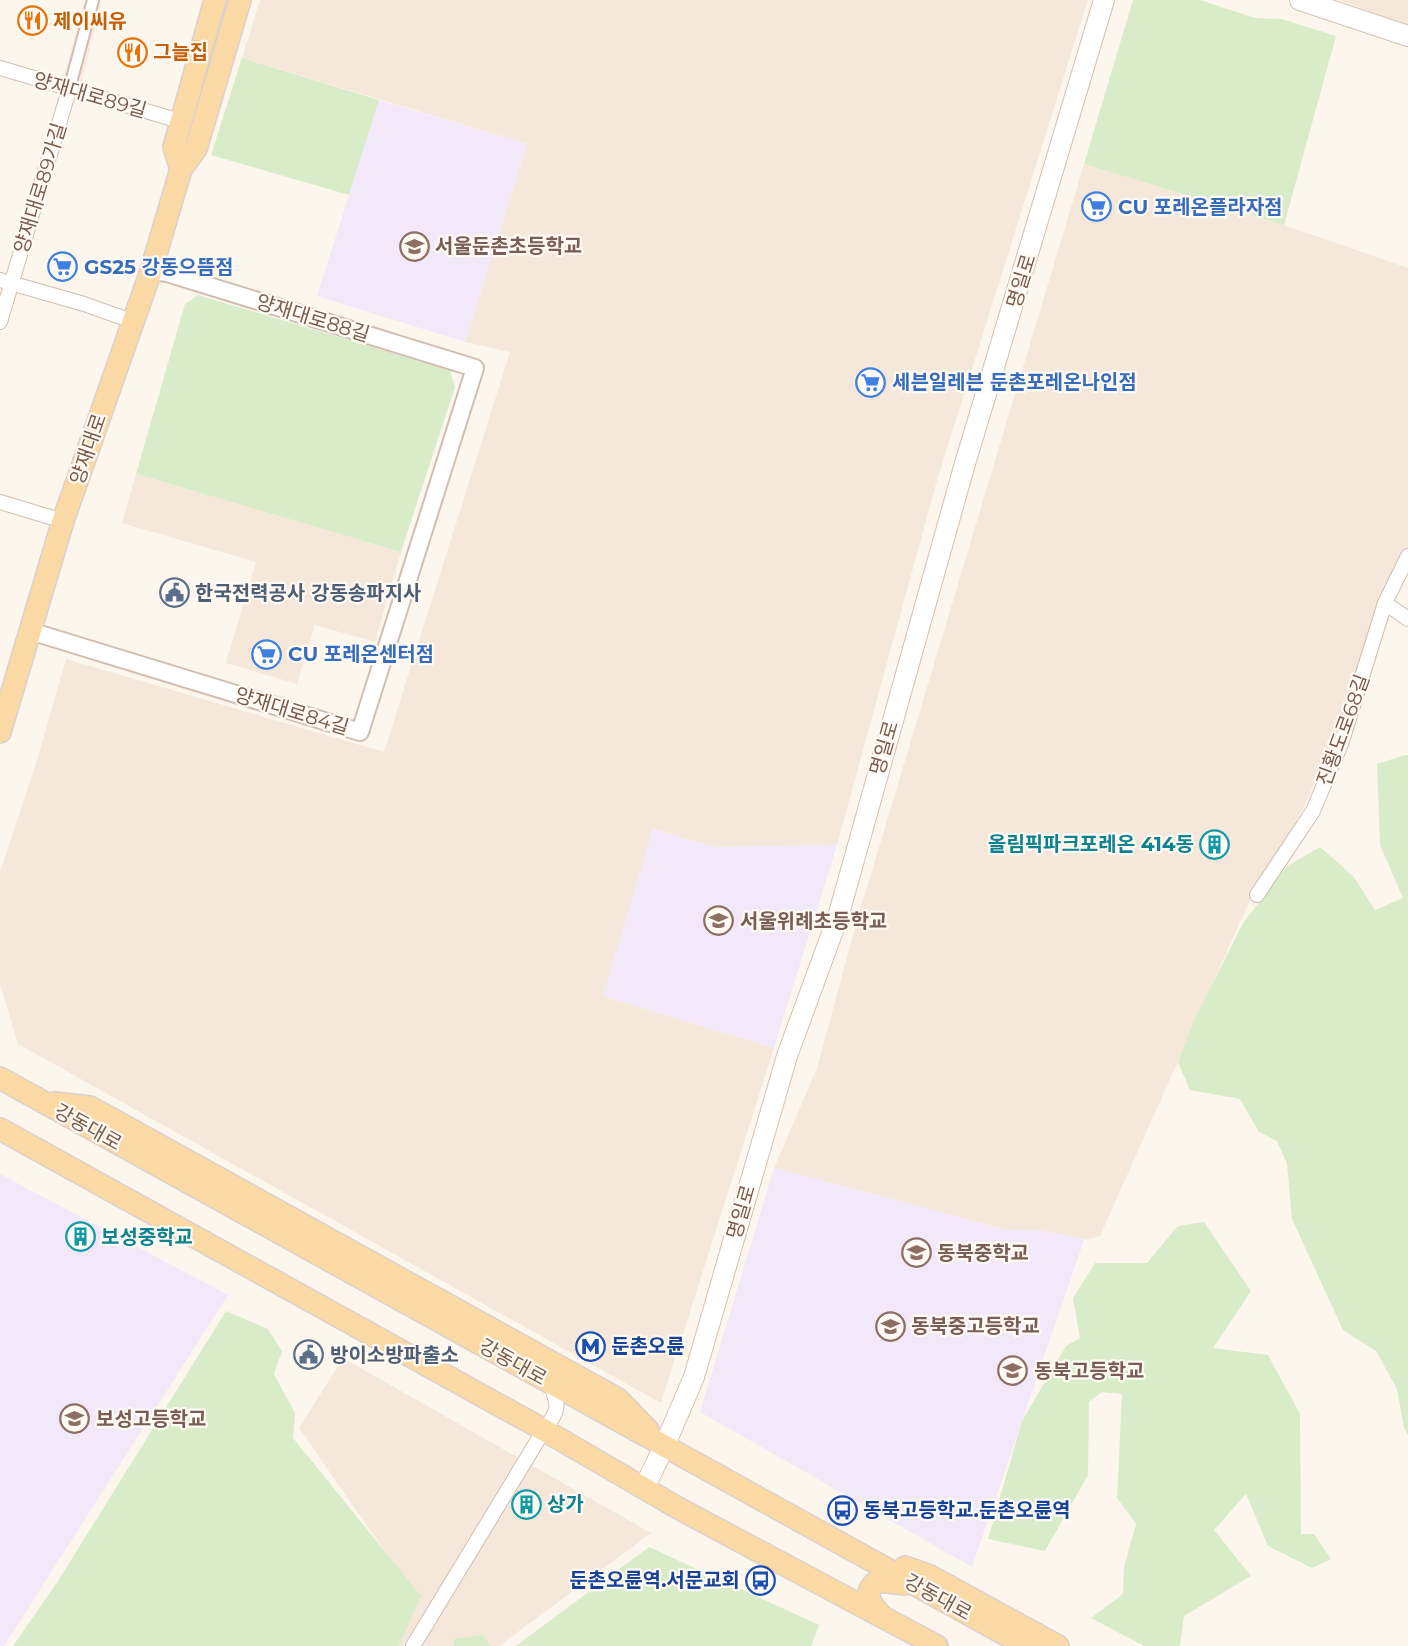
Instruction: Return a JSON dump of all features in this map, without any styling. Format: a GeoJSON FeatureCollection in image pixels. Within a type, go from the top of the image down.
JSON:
{"type":"FeatureCollection","features":[{"type":"Feature","properties":{"kind":"main road","name":"양재대로"},"geometry":{"type":"LineString","coordinates":[[181,169],[174,147],[215,0]]}},
{"type":"Feature","properties":{"kind":"main road","name":"양재대로"},"geometry":{"type":"LineString","coordinates":[[1,722],[63,521],[151,271],[181,169],[196,149],[240,0]]}},
{"type":"Feature","properties":{"kind":"main road","name":"명일로"},"geometry":{"type":"LineString","coordinates":[[644,1488],[694,1377],[787,1056],[838,916],[964,467],[1104,0]]}},
{"type":"Feature","properties":{"kind":"main road"},"geometry":{"type":"LineString","coordinates":[[1300,0],[1408,36]]}},
{"type":"Feature","properties":{"kind":"main road"},"geometry":{"type":"LineString","coordinates":[[0,1062],[40,1101],[90,1107],[618,1399],[664,1447]]}},
{"type":"Feature","properties":{"kind":"main road","name":"강동대로"},"geometry":{"type":"LineString","coordinates":[[0,1078],[1026,1646]]}},
{"type":"Feature","properties":{"kind":"main road"},"geometry":{"type":"LineString","coordinates":[[0,1129],[544,1430],[644,1488],[937,1646]]}},
{"type":"Feature","properties":{"kind":"main road"},"geometry":{"type":"LineString","coordinates":[[0,1144],[37,1149]]}},
{"type":"Feature","properties":{"kind":"main road"},"geometry":{"type":"LineString","coordinates":[[852,1549],[930,1576],[1058,1646]]}},
{"type":"Feature","properties":{"kind":"main road"},"geometry":{"type":"LineString","coordinates":[[882,1617],[870,1603],[868,1595],[870,1587],[877,1581],[919,1586]]}},
{"type":"Feature","properties":{"kind":"street"},"geometry":{"type":"LineString","coordinates":[[69,90],[93,0]]}},
{"type":"Feature","properties":{"kind":"street","name":"양재대로89길"},"geometry":{"type":"LineString","coordinates":[[0,68],[180,121]]}},
{"type":"Feature","properties":{"kind":"street","name":"양재대로89가길"},"geometry":{"type":"LineString","coordinates":[[0,322],[6,282],[69,90]]}},
{"type":"Feature","properties":{"kind":"street","name":"양재대로88길"},"geometry":{"type":"LineString","coordinates":[[151,271],[167,273],[475,368]]}},
{"type":"Feature","properties":{"kind":"street"},"geometry":{"type":"LineString","coordinates":[[6,282],[84,304],[132,321]]}},
{"type":"Feature","properties":{"kind":"street","name":"양재대로84길"},"geometry":{"type":"LineString","coordinates":[[30,632],[360,732],[475,368]]}},
{"type":"Feature","properties":{"kind":"street"},"geometry":{"type":"LineString","coordinates":[[0,502],[63,521]]}},
{"type":"Feature","properties":{"kind":"street","name":"진황도로68길"},"geometry":{"type":"LineString","coordinates":[[1257,895],[1313,811],[1341,744],[1385,603],[1408,556]]}},
{"type":"Feature","properties":{"kind":"street"},"geometry":{"type":"LineString","coordinates":[[1385,603],[1408,620]]}},
{"type":"Feature","properties":{"kind":"street"},"geometry":{"type":"LineString","coordinates":[[413,1646],[544,1430],[557,1414],[558,1403],[550,1382]]}},
{"type":"Feature","properties":{"kind":"shaded area"},"geometry":{"type":"Polygon","coordinates":[[[85,0],[102,0],[79,92],[61,87],[85,0]]]}},
{"type":"Feature","properties":{"kind":"shaded area"},"geometry":{"type":"Polygon","coordinates":[[[260,0],[1088,0],[938,477],[837,845],[713,847],[654,829],[603,996],[774,1048],[661,1403],[18,1044],[0,984],[0,872],[37,760],[66,659],[384,752],[510,352],[465,342],[527,144],[242,58],[260,0]]]}},
{"type":"Feature","properties":{"kind":"shaded area"},"geometry":{"type":"Polygon","coordinates":[[[1340,0],[1408,0],[1408,26],[1340,0]]]}},
{"type":"Feature","properties":{"kind":"shaded area","name":"서울둔촌초등학교"},"geometry":{"type":"Polygon","coordinates":[[[379,100],[527,144],[465,342],[317,296],[379,100]]]}},
{"type":"Feature","properties":{"kind":"shaded area"},"geometry":{"type":"Polygon","coordinates":[[[1084,164],[1284,225],[1408,268],[1408,549],[1382,604],[1331,744],[1304,807],[1250,900],[1100,1236],[1084,1240],[1042,1231],[1007,1230],[774,1168],[817,1068],[856,924],[1084,164]]]}},
{"type":"Feature","properties":{"kind":"shaded area"},"geometry":{"type":"Polygon","coordinates":[[[136,474],[401,552],[375,642],[315,625],[297,684],[226,663],[256,562],[122,523],[136,474]]]}},
{"type":"Feature","properties":{"kind":"shaded area","name":"서울위례초등학교"},"geometry":{"type":"Polygon","coordinates":[[[653,829],[713,847],[837,845],[774,1048],[603,996],[653,829]]]}},
{"type":"Feature","properties":{"kind":"shaded area","name":"동북중고등학교"},"geometry":{"type":"Polygon","coordinates":[[[774,1168],[1007,1230],[1042,1231],[1084,1240],[972,1567],[700,1412],[774,1168]]]}},
{"type":"Feature","properties":{"kind":"shaded area","name":"보성고등학교"},"geometry":{"type":"Polygon","coordinates":[[[0,1174],[228,1295],[4,1646],[0,1646],[0,1174]]]}},
{"type":"Feature","properties":{"kind":"shaded area"},"geometry":{"type":"Polygon","coordinates":[[[343,1358],[651,1533],[499,1646],[388,1646],[416,1596],[299,1428],[343,1358]]]}},
{"type":"Feature","properties":{"kind":"green space"},"geometry":{"type":"Polygon","coordinates":[[[1133,0],[1200,0],[1255,18],[1282,19],[1336,36],[1284,225],[1084,164],[1133,0]]]}},
{"type":"Feature","properties":{"kind":"green space"},"geometry":{"type":"Polygon","coordinates":[[[242,58],[379,100],[349,195],[211,155],[242,58]]]}},
{"type":"Feature","properties":{"kind":"green space"},"geometry":{"type":"Polygon","coordinates":[[[198,295],[450,370],[455,387],[401,552],[136,474],[185,304],[198,295]]]}},
{"type":"Feature","properties":{"kind":"green space"},"geometry":{"type":"Polygon","coordinates":[[[1408,755],[1408,1435],[1404,1428],[1397,1389],[1376,1351],[1343,1330],[1292,1219],[1287,1164],[1277,1141],[1259,1132],[1240,1099],[1190,1090],[1178,1062],[1195,1019],[1243,923],[1287,866],[1320,847],[1354,877],[1375,910],[1403,898],[1380,845],[1377,764],[1408,755]]]}},
{"type":"Feature","properties":{"kind":"green space"},"geometry":{"type":"Polygon","coordinates":[[[1204,1222],[1251,1291],[1213,1348],[1268,1355],[1300,1414],[1301,1534],[1314,1534],[1331,1559],[1312,1568],[1268,1546],[1246,1494],[1214,1530],[1251,1576],[1184,1616],[1180,1646],[1144,1646],[1091,1618],[1123,1594],[1124,1567],[1136,1524],[1117,1498],[1122,1394],[1102,1392],[1089,1402],[1088,1475],[1045,1551],[988,1539],[1022,1421],[1066,1346],[1080,1338],[1073,1298],[1095,1263],[1147,1263],[1178,1226],[1204,1222]]]}},
{"type":"Feature","properties":{"kind":"green space"},"geometry":{"type":"Polygon","coordinates":[[[226,1311],[268,1329],[282,1351],[274,1374],[295,1413],[293,1438],[421,1596],[399,1646],[13,1646],[58,1581],[226,1311]]]}},
{"type":"Feature","properties":{"kind":"green space"},"geometry":{"type":"Polygon","coordinates":[[[649,1547],[819,1625],[811,1646],[516,1646],[649,1547]]]}},
{"type":"Feature","properties":{"kind":"green space"},"geometry":{"type":"Polygon","coordinates":[[[482,1635],[491,1646],[454,1646],[454,1639],[482,1635]]]}},
{"type":"Feature","properties":{"kind":"place","name":"제이씨유"},"geometry":{"type":"Point","coordinates":[32,21]}},
{"type":"Feature","properties":{"kind":"place","name":"그늘집"},"geometry":{"type":"Point","coordinates":[132,52]}},
{"type":"Feature","properties":{"kind":"place","name":"CU 포레온플라자점"},"geometry":{"type":"Point","coordinates":[1097,207]}},
{"type":"Feature","properties":{"kind":"place","name":"서울둔촌초등학교"},"geometry":{"type":"Point","coordinates":[414,246]}},
{"type":"Feature","properties":{"kind":"place","name":"GS25 강동으뜸점"},"geometry":{"type":"Point","coordinates":[63,267]}},
{"type":"Feature","properties":{"kind":"place","name":"세븐일레븐 둔촌포레온나인점"},"geometry":{"type":"Point","coordinates":[871,382]}},
{"type":"Feature","properties":{"kind":"place","name":"한국전력공사 강동송파지사"},"geometry":{"type":"Point","coordinates":[174,593]}},
{"type":"Feature","properties":{"kind":"place","name":"CU 포레온센터점"},"geometry":{"type":"Point","coordinates":[267,654]}},
{"type":"Feature","properties":{"kind":"place","name":"올림픽파크포레온 414동"},"geometry":{"type":"Point","coordinates":[1215,844]}},
{"type":"Feature","properties":{"kind":"place","name":"서울위례초등학교"},"geometry":{"type":"Point","coordinates":[719,921]}},
{"type":"Feature","properties":{"kind":"place","name":"보성중학교"},"geometry":{"type":"Point","coordinates":[80,1237]}},
{"type":"Feature","properties":{"kind":"place","name":"동북중학교"},"geometry":{"type":"Point","coordinates":[916,1253]}},
{"type":"Feature","properties":{"kind":"place","name":"동북중고등학교"},"geometry":{"type":"Point","coordinates":[890,1326]}},
{"type":"Feature","properties":{"kind":"place","name":"둔촌오륜"},"geometry":{"type":"Point","coordinates":[590,1346]}},
{"type":"Feature","properties":{"kind":"place","name":"방이소방파출소"},"geometry":{"type":"Point","coordinates":[309,1355]}},
{"type":"Feature","properties":{"kind":"place","name":"동북고등학교"},"geometry":{"type":"Point","coordinates":[1013,1371]}},
{"type":"Feature","properties":{"kind":"place","name":"보성고등학교"},"geometry":{"type":"Point","coordinates":[75,1419]}},
{"type":"Feature","properties":{"kind":"place","name":"상가"},"geometry":{"type":"Point","coordinates":[526,1504]}},
{"type":"Feature","properties":{"kind":"place","name":"동북고등학교.둔촌오륜역"},"geometry":{"type":"Point","coordinates":[842,1510]}},
{"type":"Feature","properties":{"kind":"place","name":"둔촌오륜역.서문교회"},"geometry":{"type":"Point","coordinates":[761,1580]}}]}
